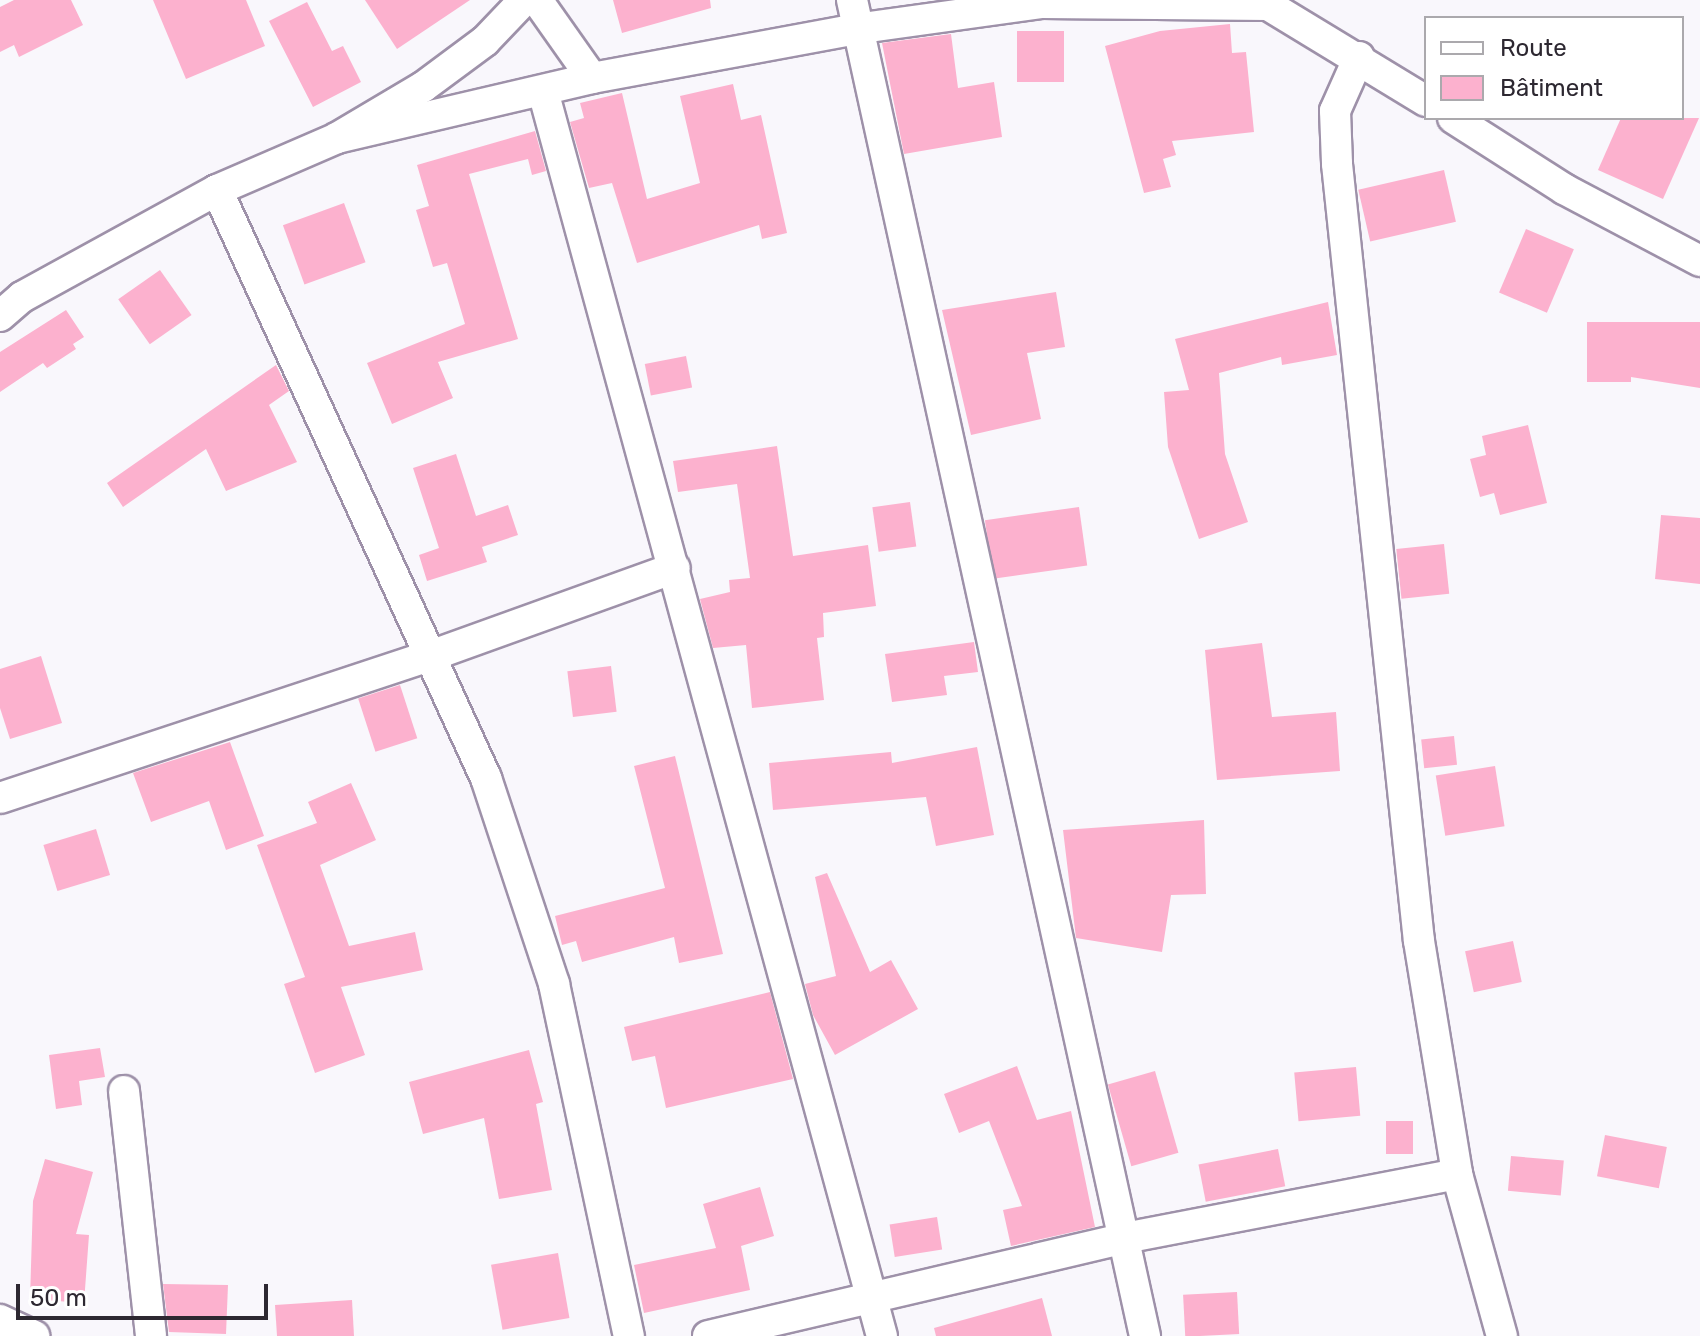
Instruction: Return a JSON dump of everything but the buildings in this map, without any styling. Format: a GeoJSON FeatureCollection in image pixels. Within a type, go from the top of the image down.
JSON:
{"type":"FeatureCollection","features":[{"type":"Feature","properties":{"kind":"street"},"geometry":{"type":"LineString","coordinates":[[0,316],[22,297],[217,190],[337,138],[423,87],[485,41],[524,0]]}},
{"type":"Feature","properties":{"kind":"street"},"geometry":{"type":"LineString","coordinates":[[537,0],[592,78]]}},
{"type":"Feature","properties":{"kind":"street"},"geometry":{"type":"LineString","coordinates":[[852,0],[862,28],[987,631],[1145,1336]]}},
{"type":"Feature","properties":{"kind":"street"},"geometry":{"type":"LineString","coordinates":[[337,138],[592,78],[862,28],[1042,3],[1268,5],[1359,57],[1424,100]]}},
{"type":"Feature","properties":{"kind":"street"},"geometry":{"type":"LineString","coordinates":[[1359,57],[1335,111],[1337,164],[1419,941],[1457,1174],[1502,1336]]}},
{"type":"Feature","properties":{"kind":"street"},"geometry":{"type":"LineString","coordinates":[[543,91],[882,1336]]}},
{"type":"Feature","properties":{"kind":"street"},"geometry":{"type":"LineString","coordinates":[[1456,120],[1564,189],[1700,261]]}},
{"type":"Feature","properties":{"kind":"street"},"geometry":{"type":"LineString","coordinates":[[217,190],[486,778],[554,984],[629,1336]]}},
{"type":"Feature","properties":{"kind":"street"},"geometry":{"type":"LineString","coordinates":[[0,798],[430,656],[675,568]]}},
{"type":"Feature","properties":{"kind":"street"},"geometry":{"type":"LineString","coordinates":[[124,1091],[151,1336]]}},
{"type":"Feature","properties":{"kind":"street"},"geometry":{"type":"LineString","coordinates":[[708,1336],[874,1300],[1125,1238],[1457,1174]]}},
{"type":"Feature","properties":{"kind":"street"},"geometry":{"type":"LineString","coordinates":[[0,1320],[34,1336]]}}]}
